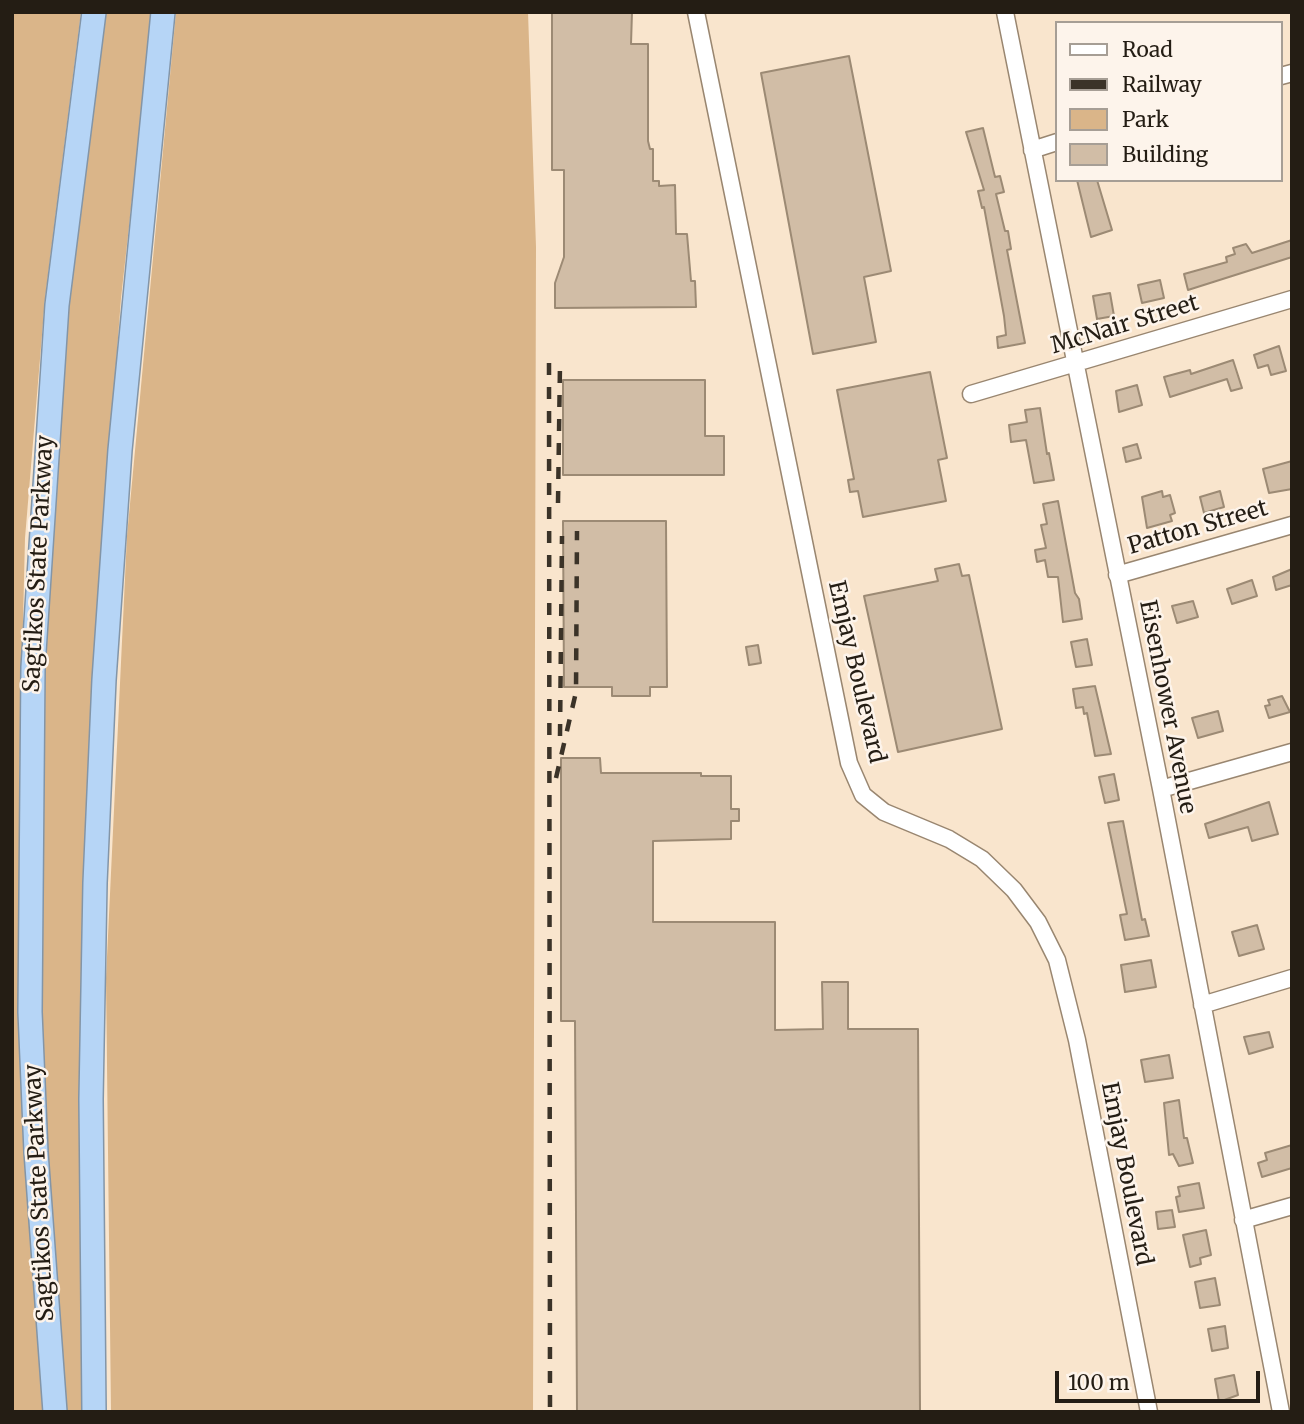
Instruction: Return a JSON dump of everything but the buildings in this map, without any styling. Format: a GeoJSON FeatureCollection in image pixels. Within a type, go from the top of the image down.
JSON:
{"type":"FeatureCollection","features":[{"type":"Feature","properties":{"kind":"highway","name":"Sagtikos State Parkway"},"geometry":{"type":"LineString","coordinates":[[55,1412],[37,1178],[30,1012],[33,667],[57,305],[94,12]]}},
{"type":"Feature","properties":{"kind":"highway","name":"Sagtikos State Parkway"},"geometry":{"type":"LineString","coordinates":[[94,1412],[91,1099],[104,680],[120,450],[163,12]]}},
{"type":"Feature","properties":{"kind":"street","name":"Emjay Boulevard"},"geometry":{"type":"LineString","coordinates":[[696,12],[849,763],[863,795],[884,812],[949,838],[982,859],[1014,890],[1038,922],[1057,960],[1069,1000],[1149,1412]]}},
{"type":"Feature","properties":{"kind":"street","name":"Eisenhower Avenue"},"geometry":{"type":"LineString","coordinates":[[1004,12],[1161,789],[1281,1412]]}},
{"type":"Feature","properties":{"kind":"street"},"geometry":{"type":"LineString","coordinates":[[1032,150],[1056,142]]}},
{"type":"Feature","properties":{"kind":"street","name":"McNair Street"},"geometry":{"type":"LineString","coordinates":[[971,394],[1292,299]]}},
{"type":"Feature","properties":{"kind":"street","name":"Patton Street"},"geometry":{"type":"LineString","coordinates":[[1117,575],[1292,525]]}},
{"type":"Feature","properties":{"kind":"street"},"geometry":{"type":"LineString","coordinates":[[1161,789],[1292,752]]}},
{"type":"Feature","properties":{"kind":"street"},"geometry":{"type":"LineString","coordinates":[[1202,1005],[1292,978]]}},
{"type":"Feature","properties":{"kind":"street"},"geometry":{"type":"LineString","coordinates":[[1243,1220],[1292,1206]]}},
{"type":"Feature","properties":{"kind":"green space"},"geometry":{"type":"Polygon","coordinates":[[[12,12],[81,12],[45,299],[25,538],[19,788],[21,1008],[29,1225],[46,1412],[12,1412],[12,12]]]}},
{"type":"Feature","properties":{"kind":"green space"},"geometry":{"type":"Polygon","coordinates":[[[105,12],[153,12],[121,298],[99,591],[85,881],[80,1153],[84,1412],[63,1412],[48,1154],[37,883],[42,595],[68,293],[105,12]]]}},
{"type":"Feature","properties":{"kind":"green space"},"geometry":{"type":"Polygon","coordinates":[[[176,12],[528,12],[536,247],[533,1412],[111,1412],[106,978],[127,536],[176,12]]]}},
{"type":"Feature","properties":{"kind":"railway"},"geometry":{"type":"LineString","coordinates":[[549,363],[550,1412]]}},
{"type":"Feature","properties":{"kind":"railway"},"geometry":{"type":"LineString","coordinates":[[558,503],[560,364]]}},
{"type":"Feature","properties":{"kind":"railway"},"geometry":{"type":"LineString","coordinates":[[556,778],[576,692],[577,531]]}},
{"type":"Feature","properties":{"kind":"railway"},"geometry":{"type":"LineString","coordinates":[[560,736],[562,536]]}}]}
